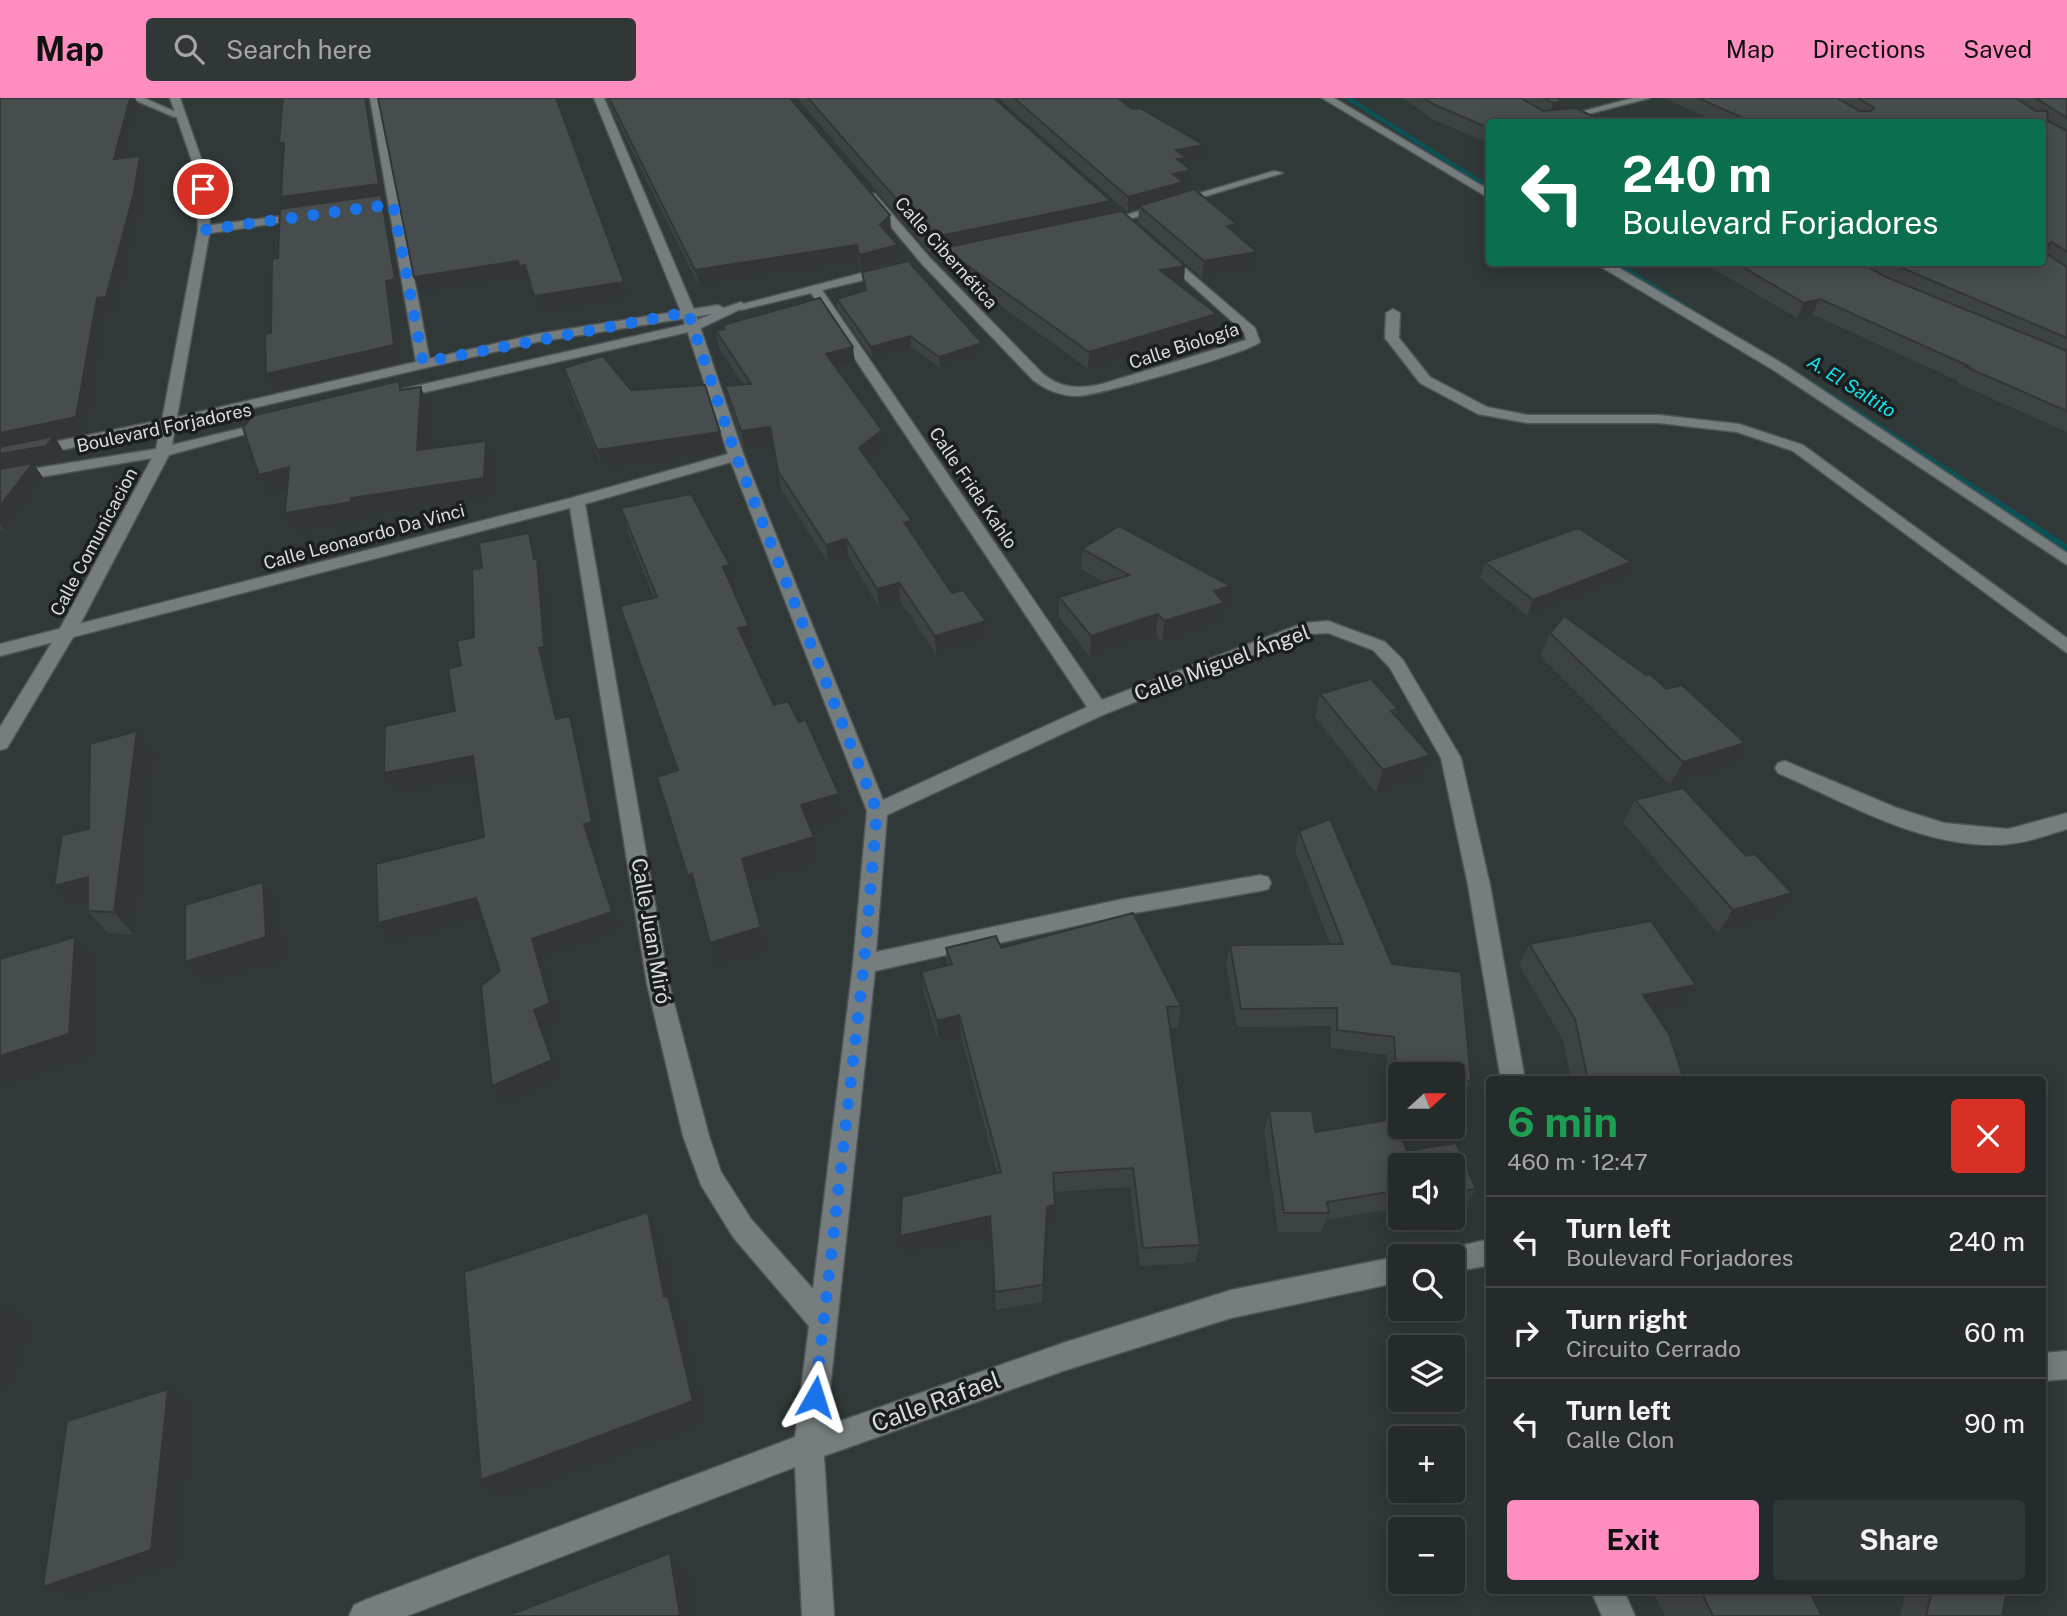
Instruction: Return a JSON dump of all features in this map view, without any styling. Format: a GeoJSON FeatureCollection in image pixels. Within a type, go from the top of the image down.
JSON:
{"type":"FeatureCollection","features":[{"type":"Feature","properties":{"kind":"street"},"geometry":{"type":"LineString","coordinates":[[135,98],[178,115]]}},
{"type":"Feature","properties":{"kind":"street","name":"Calle Comunicacion"},"geometry":{"type":"LineString","coordinates":[[0,743],[66,634],[163,452],[204,230],[203,189],[198,164],[178,115],[175,98]]}},
{"type":"Feature","properties":{"kind":"street"},"geometry":{"type":"LineString","coordinates":[[375,98],[423,362]]}},
{"type":"Feature","properties":{"kind":"street"},"geometry":{"type":"LineString","coordinates":[[599,98],[690,320],[736,456],[877,811],[864,964],[809,1447],[818,1616]]}},
{"type":"Feature","properties":{"kind":"street"},"geometry":{"type":"LineString","coordinates":[[1327,98],[1486,193]]}},
{"type":"Feature","properties":{"kind":"street"},"geometry":{"type":"LineString","coordinates":[[1560,119],[1644,98]]}},
{"type":"Feature","properties":{"kind":"street"},"geometry":{"type":"LineString","coordinates":[[1086,228],[1121,215],[1278,173]]}},
{"type":"Feature","properties":{"kind":"street","name":"Calle Cibernética"},"geometry":{"type":"LineString","coordinates":[[866,190],[914,264],[1038,377],[1058,391]]}},
{"type":"Feature","properties":{"kind":"street"},"geometry":{"type":"LineString","coordinates":[[379,206],[393,204]]}},
{"type":"Feature","properties":{"kind":"street"},"geometry":{"type":"LineString","coordinates":[[204,230],[325,213]]}},
{"type":"Feature","properties":{"kind":"street"},"geometry":{"type":"LineString","coordinates":[[1121,215],[1136,228]]}},
{"type":"Feature","properties":{"kind":"street","name":"Calle Biología"},"geometry":{"type":"LineString","coordinates":[[1058,391],[1084,392],[1105,388],[1253,342],[1250,331],[1157,247]]}},
{"type":"Feature","properties":{"kind":"street","name":"Boulevard Forjadores"},"geometry":{"type":"LineString","coordinates":[[373,400],[939,258]]}},
{"type":"Feature","properties":{"kind":"street"},"geometry":{"type":"LineString","coordinates":[[1606,266],[1780,368],[2067,561]]}},
{"type":"Feature","properties":{"kind":"street","name":"Calle Frida Kahlo"},"geometry":{"type":"LineString","coordinates":[[815,289],[1098,709]]}},
{"type":"Feature","properties":{"kind":"street"},"geometry":{"type":"LineString","coordinates":[[1393,313],[1392,338],[1418,373],[1445,394],[1483,411],[1527,419],[1680,421],[1739,428],[1798,448],[2067,647]]}},
{"type":"Feature","properties":{"kind":"street","name":"Boulevard Forjadores"},"geometry":{"type":"LineString","coordinates":[[0,458],[167,424],[423,362],[690,320]]}},
{"type":"Feature","properties":{"kind":"street","name":"Boulevard Forjadores"},"geometry":{"type":"LineString","coordinates":[[0,479],[163,452],[281,423]]}},
{"type":"Feature","properties":{"kind":"street","name":"Calle Leonaordo Da Vinci"},"geometry":{"type":"LineString","coordinates":[[0,650],[578,500],[736,456]]}},
{"type":"Feature","properties":{"kind":"street","name":"Calle Juan Miró"},"geometry":{"type":"LineString","coordinates":[[578,500],[659,984],[696,1136],[709,1177],[742,1228],[823,1321]]}},
{"type":"Feature","properties":{"kind":"street","name":"Calle Miguel Ángel"},"geometry":{"type":"LineString","coordinates":[[877,811],[1098,709],[1304,629],[1328,627],[1353,634],[1379,646],[1397,664],[1451,758],[1479,885],[1512,1076]]}},
{"type":"Feature","properties":{"kind":"street"},"geometry":{"type":"LineString","coordinates":[[1785,768],[1950,833],[2001,838],[2067,821]]}},
{"type":"Feature","properties":{"kind":"street"},"geometry":{"type":"LineString","coordinates":[[864,964],[1123,907],[1260,883]]}},
{"type":"Feature","properties":{"kind":"street"},"geometry":{"type":"LineString","coordinates":[[1465,1258],[1486,1255]]}},
{"type":"Feature","properties":{"kind":"street","name":"Calle Rafael"},"geometry":{"type":"LineString","coordinates":[[365,1616],[809,1447],[1066,1356],[1218,1308],[1388,1272]]}},
{"type":"Feature","properties":{"kind":"street"},"geometry":{"type":"LineString","coordinates":[[2046,1367],[2067,1365]]}},
{"type":"Feature","properties":{"kind":"street"},"geometry":{"type":"LineString","coordinates":[[1608,1594],[1619,1616]]}},
{"type":"Feature","properties":{"kind":"building"},"geometry":{"type":"Polygon","coordinates":[[[0,98],[130,98],[114,159],[140,156],[134,193],[106,297],[97,298],[76,417],[0,433],[0,98]]]}},
{"type":"Feature","properties":{"kind":"building"},"geometry":{"type":"Polygon","coordinates":[[[283,98],[365,98],[379,184],[281,197],[284,143],[279,143],[283,98]]]}},
{"type":"Feature","properties":{"kind":"building"},"geometry":{"type":"Polygon","coordinates":[[[378,98],[556,98],[624,282],[534,296],[525,265],[519,266],[518,261],[414,277],[378,98]]]}},
{"type":"Feature","properties":{"kind":"building"},"geometry":{"type":"Polygon","coordinates":[[[609,98],[790,98],[890,215],[880,225],[898,245],[859,255],[857,245],[695,270],[609,98]]]}},
{"type":"Feature","properties":{"kind":"building"},"geometry":{"type":"Polygon","coordinates":[[[808,98],[994,98],[1111,201],[930,238],[808,98]]]}},
{"type":"Feature","properties":{"kind":"building"},"geometry":{"type":"Polygon","coordinates":[[[1014,98],[1118,98],[1132,109],[1140,108],[1204,145],[1176,150],[1186,158],[1177,159],[1191,170],[1173,174],[1183,182],[1128,197],[1014,98]]]}},
{"type":"Feature","properties":{"kind":"building"},"geometry":{"type":"Polygon","coordinates":[[[1424,98],[1521,98],[1543,111],[1576,108],[1598,119],[1486,119],[1486,127],[1424,98]]]}},
{"type":"Feature","properties":{"kind":"building"},"geometry":{"type":"Polygon","coordinates":[[[1544,98],[1557,98],[1562,101],[1553,103],[1544,98]]]}},
{"type":"Feature","properties":{"kind":"building"},"geometry":{"type":"Polygon","coordinates":[[[1698,98],[1837,98],[1859,111],[1871,111],[1874,108],[1858,98],[2016,98],[2036,111],[2047,111],[2048,121],[2067,131],[2067,252],[2052,242],[2046,244],[2046,119],[1745,119],[1698,98]]]}},
{"type":"Feature","properties":{"kind":"building"},"geometry":{"type":"Polygon","coordinates":[[[2036,98],[2067,98],[2067,118],[2036,98]]]}},
{"type":"Feature","properties":{"kind":"building"},"geometry":{"type":"Polygon","coordinates":[[[1194,189],[1237,224],[1227,226],[1257,252],[1204,261],[1139,206],[1194,189]]]}},
{"type":"Feature","properties":{"kind":"building"},"geometry":{"type":"Polygon","coordinates":[[[381,195],[395,279],[386,281],[394,345],[266,374],[265,334],[271,333],[272,259],[278,258],[280,209],[381,195]]]}},
{"type":"Feature","properties":{"kind":"building"},"geometry":{"type":"Polygon","coordinates":[[[1122,211],[1185,266],[1160,270],[1217,314],[1089,352],[943,248],[1122,211]]]}},
{"type":"Feature","properties":{"kind":"building"},"geometry":{"type":"Polygon","coordinates":[[[2046,253],[2067,267],[2067,338],[1897,266],[2046,266],[2046,253]]]}},
{"type":"Feature","properties":{"kind":"building"},"geometry":{"type":"Polygon","coordinates":[[[908,261],[982,343],[939,357],[910,336],[871,347],[837,299],[866,290],[862,272],[908,261]]]}},
{"type":"Feature","properties":{"kind":"building"},"geometry":{"type":"Polygon","coordinates":[[[1741,266],[1866,266],[1886,277],[2067,351],[2067,411],[1820,299],[1804,303],[1741,266]]]}},
{"type":"Feature","properties":{"kind":"building"},"geometry":{"type":"Polygon","coordinates":[[[820,298],[853,347],[826,354],[882,430],[859,448],[912,521],[904,522],[952,593],[963,590],[986,621],[935,636],[899,583],[877,589],[846,539],[826,545],[778,471],[770,427],[741,431],[725,386],[751,384],[716,331],[725,329],[723,325],[820,298]]]}},
{"type":"Feature","properties":{"kind":"building"},"geometry":{"type":"Polygon","coordinates":[[[603,356],[631,390],[705,385],[720,432],[597,450],[564,368],[603,356]]]}},
{"type":"Feature","properties":{"kind":"building"},"geometry":{"type":"Polygon","coordinates":[[[399,381],[400,390],[421,387],[417,450],[486,441],[484,478],[351,498],[351,502],[285,513],[289,467],[259,475],[243,428],[252,416],[399,381]]]}},
{"type":"Feature","properties":{"kind":"building"},"geometry":{"type":"Polygon","coordinates":[[[54,436],[46,446],[0,454],[0,447],[54,436]]]}},
{"type":"Feature","properties":{"kind":"building"},"geometry":{"type":"Polygon","coordinates":[[[33,463],[0,506],[0,469],[33,463]]]}},
{"type":"Feature","properties":{"kind":"building"},"geometry":{"type":"Polygon","coordinates":[[[691,494],[730,565],[723,567],[749,626],[738,628],[774,705],[788,701],[799,722],[806,720],[839,794],[801,805],[814,837],[742,859],[761,927],[710,943],[692,874],[688,876],[657,777],[678,770],[620,606],[657,597],[621,508],[691,494]]]}},
{"type":"Feature","properties":{"kind":"building"},"geometry":{"type":"Polygon","coordinates":[[[1119,526],[1231,586],[1214,591],[1224,603],[1164,621],[1158,614],[1091,636],[1059,597],[1129,575],[1082,549],[1119,526]]]}},
{"type":"Feature","properties":{"kind":"building"},"geometry":{"type":"Polygon","coordinates":[[[1578,528],[1631,562],[1533,600],[1485,562],[1578,528]]]}},
{"type":"Feature","properties":{"kind":"building"},"geometry":{"type":"Polygon","coordinates":[[[529,533],[534,559],[537,558],[544,647],[539,648],[556,719],[570,716],[592,822],[584,824],[612,912],[532,939],[550,1003],[534,1010],[552,1060],[492,1086],[481,986],[500,971],[476,898],[378,923],[376,864],[484,837],[473,756],[384,773],[385,726],[455,711],[448,669],[461,665],[457,641],[474,637],[472,569],[482,568],[479,543],[529,533]]]}},
{"type":"Feature","properties":{"kind":"building"},"geometry":{"type":"Polygon","coordinates":[[[1564,616],[1646,675],[1650,674],[1666,689],[1682,685],[1745,743],[1683,762],[1550,633],[1564,616]]]}},
{"type":"Feature","properties":{"kind":"building"},"geometry":{"type":"Polygon","coordinates":[[[1371,679],[1398,709],[1391,711],[1430,755],[1383,770],[1320,694],[1371,679]]]}},
{"type":"Feature","properties":{"kind":"building"},"geometry":{"type":"Polygon","coordinates":[[[137,731],[114,912],[88,911],[88,877],[54,886],[62,835],[89,829],[90,744],[137,731]]]}},
{"type":"Feature","properties":{"kind":"building"},"geometry":{"type":"Polygon","coordinates":[[[1683,788],[1746,856],[1755,854],[1792,893],[1733,910],[1635,800],[1683,788]]]}},
{"type":"Feature","properties":{"kind":"building"},"geometry":{"type":"Polygon","coordinates":[[[1330,819],[1392,964],[1461,972],[1471,1081],[1465,1080],[1465,1062],[1395,1062],[1394,1037],[1337,1030],[1337,1008],[1241,1009],[1230,945],[1343,944],[1299,831],[1330,819]]]}},
{"type":"Feature","properties":{"kind":"building"},"geometry":{"type":"Polygon","coordinates":[[[263,882],[266,937],[185,962],[185,905],[263,882]]]}},
{"type":"Feature","properties":{"kind":"building"},"geometry":{"type":"Polygon","coordinates":[[[1133,913],[1181,1006],[1167,1007],[1200,1245],[1143,1248],[1133,1168],[1053,1173],[1055,1205],[1047,1207],[1043,1285],[995,1292],[990,1216],[900,1236],[902,1197],[1001,1172],[959,1015],[937,1021],[921,972],[952,964],[946,948],[996,936],[1001,948],[1133,913]]]}},
{"type":"Feature","properties":{"kind":"building"},"geometry":{"type":"Polygon","coordinates":[[[1651,921],[1696,985],[1643,995],[1669,1034],[1683,1076],[1587,1076],[1575,1019],[1529,944],[1651,921]]]}},
{"type":"Feature","properties":{"kind":"building"},"geometry":{"type":"Polygon","coordinates":[[[75,937],[69,1034],[0,1056],[0,959],[75,937]]]}},
{"type":"Feature","properties":{"kind":"building"},"geometry":{"type":"Polygon","coordinates":[[[1269,1111],[1312,1111],[1315,1132],[1388,1120],[1388,1139],[1402,1139],[1407,1151],[1456,1143],[1460,1153],[1388,1153],[1388,1192],[1327,1202],[1329,1213],[1284,1213],[1269,1111]]]}},
{"type":"Feature","properties":{"kind":"building"},"geometry":{"type":"Polygon","coordinates":[[[1465,1164],[1476,1189],[1465,1191],[1465,1164]]]}},
{"type":"Feature","properties":{"kind":"building"},"geometry":{"type":"Polygon","coordinates":[[[648,1212],[664,1297],[668,1296],[693,1401],[481,1480],[464,1272],[648,1212]]]}},
{"type":"Feature","properties":{"kind":"building"},"geometry":{"type":"Polygon","coordinates":[[[168,1389],[151,1550],[43,1587],[67,1421],[168,1389]]]}},
{"type":"Feature","properties":{"kind":"building"},"geometry":{"type":"Polygon","coordinates":[[[670,1553],[680,1616],[507,1616],[670,1553]]]}},
{"type":"Feature","properties":{"kind":"building"},"geometry":{"type":"Polygon","coordinates":[[[1702,1594],[1811,1594],[1822,1616],[1713,1616],[1702,1594]]]}},
{"type":"Feature","properties":{"kind":"building"},"geometry":{"type":"Polygon","coordinates":[[[1931,1594],[2006,1594],[2002,1616],[1926,1616],[1931,1594]]]}},
{"type":"Feature","properties":{"kind":"waterway","name":"A. El Saltito"},"geometry":{"type":"LineString","coordinates":[[1347,98],[1486,186]]}},
{"type":"Feature","properties":{"kind":"waterway","name":"A. El Saltito"},"geometry":{"type":"LineString","coordinates":[[1619,266],[1707,320]]}},
{"type":"Feature","properties":{"kind":"waterway","name":"A. El Saltito"},"geometry":{"type":"LineString","coordinates":[[1793,372],[2067,549]]}},
{"type":"Feature","properties":{"kind":"route"},"geometry":{"type":"LineString","coordinates":[[203,189],[204,230],[393,204],[423,362],[688,312],[736,456],[877,811],[864,964],[815,1397]]}}]}
